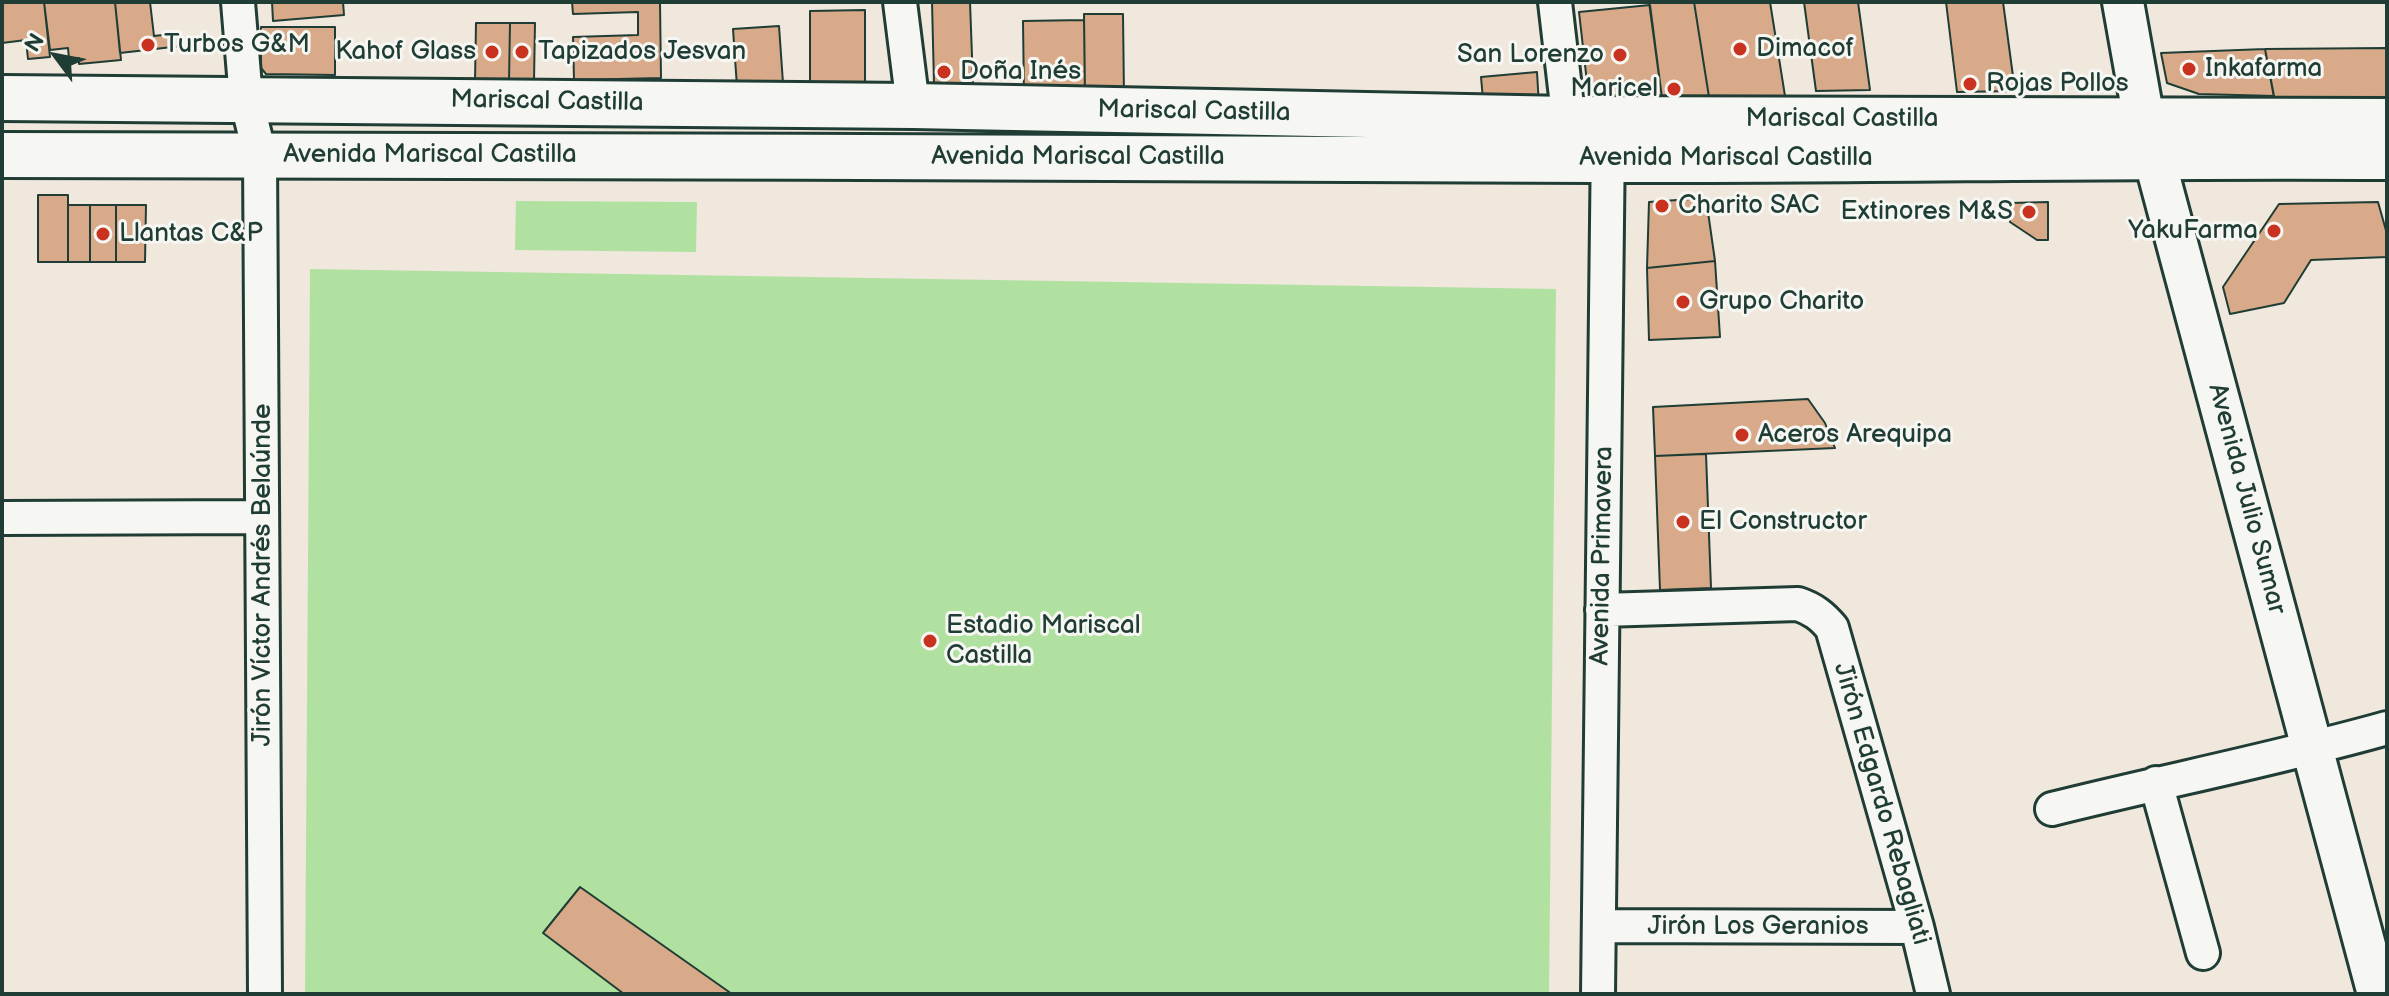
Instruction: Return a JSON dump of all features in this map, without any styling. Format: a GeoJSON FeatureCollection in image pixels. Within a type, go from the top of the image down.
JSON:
{"type":"FeatureCollection","features":[{"type":"Feature","properties":{"kind":"highway","name":"Mariscal Castilla"},"geometry":{"type":"LineString","coordinates":[[2,98],[913,106],[1589,139]]}},
{"type":"Feature","properties":{"kind":"highway"},"geometry":{"type":"LineString","coordinates":[[2149,138],[2387,121]]}},
{"type":"Feature","properties":{"kind":"highway","name":"Avenida Mariscal Castilla"},"geometry":{"type":"LineString","coordinates":[[2,155],[260,155],[1589,139],[2149,138]]}},
{"type":"Feature","properties":{"kind":"highway"},"geometry":{"type":"LineString","coordinates":[[2149,138],[2387,157]]}},
{"type":"Feature","properties":{"kind":"street","name":"Jirón Víctor Andrés Belaúnde"},"geometry":{"type":"LineString","coordinates":[[238,2],[246,99],[260,155],[265,994]]}},
{"type":"Feature","properties":{"kind":"street"},"geometry":{"type":"LineString","coordinates":[[900,2],[913,106]]}},
{"type":"Feature","properties":{"kind":"street","name":"Avenida Primavera"},"geometry":{"type":"LineString","coordinates":[[1555,2],[1589,139],[1602,610],[1598,994]]}},
{"type":"Feature","properties":{"kind":"street","name":"Avenida Julio Sumar"},"geometry":{"type":"LineString","coordinates":[[2123,2],[2149,138],[2378,994]]}},
{"type":"Feature","properties":{"kind":"street"},"geometry":{"type":"LineString","coordinates":[[2,518],[262,517]]}},
{"type":"Feature","properties":{"kind":"street","name":"Jirón Edgardo Rebagliati"},"geometry":{"type":"LineString","coordinates":[[1602,610],[1798,604],[1810,608],[1832,628],[1933,994]]}},
{"type":"Feature","properties":{"kind":"street"},"geometry":{"type":"LineString","coordinates":[[2052,809],[2313,749],[2387,728]]}},
{"type":"Feature","properties":{"kind":"street"},"geometry":{"type":"LineString","coordinates":[[2156,783],[2203,953]]}},
{"type":"Feature","properties":{"kind":"street","name":"Jirón Los Geranios"},"geometry":{"type":"LineString","coordinates":[[1599,926],[1917,927]]}},
{"type":"Feature","properties":{"kind":"green space"},"geometry":{"type":"Polygon","coordinates":[[[516,201],[697,202],[696,252],[515,250],[516,201]]]}},
{"type":"Feature","properties":{"kind":"green space","name":"Estadio Mariscal Castilla"},"geometry":{"type":"Polygon","coordinates":[[[310,269],[1556,289],[1549,994],[305,994],[310,269]]]}},
{"type":"Feature","properties":{"kind":"building"},"geometry":{"type":"Polygon","coordinates":[[[2,2],[44,2],[50,57],[28,59],[26,40],[2,43],[2,2]]]}},
{"type":"Feature","properties":{"kind":"building"},"geometry":{"type":"Polygon","coordinates":[[[44,2],[115,2],[121,60],[79,64],[79,58],[69,59],[68,48],[50,50],[44,2]]]}},
{"type":"Feature","properties":{"kind":"building"},"geometry":{"type":"Polygon","coordinates":[[[115,2],[150,2],[154,36],[180,33],[181,46],[120,53],[115,2]]]}},
{"type":"Feature","properties":{"kind":"building"},"geometry":{"type":"Polygon","coordinates":[[[272,2],[343,2],[344,15],[273,21],[272,2]]]}},
{"type":"Feature","properties":{"kind":"building"},"geometry":{"type":"Polygon","coordinates":[[[572,2],[660,2],[661,78],[574,80],[573,37],[638,35],[638,12],[573,14],[572,2]]]}},
{"type":"Feature","properties":{"kind":"building"},"geometry":{"type":"Polygon","coordinates":[[[932,2],[970,2],[973,83],[934,84],[932,2]]]}},
{"type":"Feature","properties":{"kind":"building"},"geometry":{"type":"Polygon","coordinates":[[[1649,2],[1694,2],[1709,97],[1662,98],[1649,2]]]}},
{"type":"Feature","properties":{"kind":"building","name":"Dimacof"},"geometry":{"type":"Polygon","coordinates":[[[1694,2],[1770,2],[1785,96],[1709,97],[1694,2]]]}},
{"type":"Feature","properties":{"kind":"building"},"geometry":{"type":"Polygon","coordinates":[[[1804,2],[1858,2],[1870,90],[1816,91],[1804,2]]]}},
{"type":"Feature","properties":{"kind":"building"},"geometry":{"type":"Polygon","coordinates":[[[1946,2],[2003,2],[2015,91],[1957,92],[1946,2]]]}},
{"type":"Feature","properties":{"kind":"building","name":"San Lorenzo"},"geometry":{"type":"Polygon","coordinates":[[[1650,5],[1662,98],[1589,100],[1579,12],[1650,5]]]}},
{"type":"Feature","properties":{"kind":"building"},"geometry":{"type":"Polygon","coordinates":[[[865,10],[865,89],[810,90],[810,11],[865,10]]]}},
{"type":"Feature","properties":{"kind":"building"},"geometry":{"type":"Polygon","coordinates":[[[1084,14],[1123,14],[1124,96],[1085,97],[1084,14]]]}},
{"type":"Feature","properties":{"kind":"building"},"geometry":{"type":"Polygon","coordinates":[[[1084,20],[1085,97],[1024,98],[1023,21],[1084,20]]]}},
{"type":"Feature","properties":{"kind":"building","name":"Kahof Glass"},"geometry":{"type":"Polygon","coordinates":[[[476,23],[510,23],[509,82],[475,81],[476,23]]]}},
{"type":"Feature","properties":{"kind":"building","name":"Tapizados Jesvan"},"geometry":{"type":"Polygon","coordinates":[[[510,23],[535,23],[534,81],[509,82],[510,23]]]}},
{"type":"Feature","properties":{"kind":"building"},"geometry":{"type":"Polygon","coordinates":[[[779,26],[783,83],[737,87],[733,29],[779,26]]]}},
{"type":"Feature","properties":{"kind":"building"},"geometry":{"type":"Polygon","coordinates":[[[261,27],[335,27],[335,75],[266,74],[261,68],[261,27]]]}},
{"type":"Feature","properties":{"kind":"building"},"geometry":{"type":"Polygon","coordinates":[[[2387,48],[2387,103],[2275,103],[2265,49],[2387,48]]]}},
{"type":"Feature","properties":{"kind":"building"},"geometry":{"type":"Polygon","coordinates":[[[2265,49],[2274,96],[2199,94],[2167,83],[2161,53],[2265,49]]]}},
{"type":"Feature","properties":{"kind":"building"},"geometry":{"type":"Polygon","coordinates":[[[1537,72],[1539,106],[1484,111],[1481,77],[1537,72]]]}},
{"type":"Feature","properties":{"kind":"building"},"geometry":{"type":"Polygon","coordinates":[[[38,195],[68,195],[68,262],[38,262],[38,195]]]}},
{"type":"Feature","properties":{"kind":"building"},"geometry":{"type":"Polygon","coordinates":[[[1706,198],[1715,261],[1647,268],[1649,202],[1706,198]]]}},
{"type":"Feature","properties":{"kind":"building","name":"Extinores M&S"},"geometry":{"type":"Polygon","coordinates":[[[2048,202],[2048,240],[2037,240],[2010,222],[2010,203],[2048,202]]]}},
{"type":"Feature","properties":{"kind":"building"},"geometry":{"type":"Polygon","coordinates":[[[2378,202],[2387,234],[2387,257],[2311,260],[2284,303],[2230,314],[2223,287],[2279,204],[2378,202]]]}},
{"type":"Feature","properties":{"kind":"building"},"geometry":{"type":"Polygon","coordinates":[[[68,205],[90,205],[90,262],[68,262],[68,205]]]}},
{"type":"Feature","properties":{"kind":"building","name":"Llantas C&P"},"geometry":{"type":"Polygon","coordinates":[[[90,205],[116,205],[116,262],[90,262],[90,205]]]}},
{"type":"Feature","properties":{"kind":"building"},"geometry":{"type":"Polygon","coordinates":[[[116,205],[146,205],[145,262],[116,262],[116,205]]]}},
{"type":"Feature","properties":{"kind":"building","name":"Grupo Charito"},"geometry":{"type":"Polygon","coordinates":[[[1715,261],[1720,337],[1649,340],[1647,268],[1715,261]]]}},
{"type":"Feature","properties":{"kind":"building","name":"Aceros Arequipa"},"geometry":{"type":"Polygon","coordinates":[[[1808,399],[1825,423],[1835,448],[1655,456],[1653,407],[1808,399]]]}},
{"type":"Feature","properties":{"kind":"building","name":"El Constructor"},"geometry":{"type":"Polygon","coordinates":[[[1706,454],[1711,588],[1660,590],[1655,456],[1706,454]]]}},
{"type":"Feature","properties":{"kind":"building"},"geometry":{"type":"Polygon","coordinates":[[[580,887],[732,994],[624,994],[543,933],[580,887]]]}},
{"type":"Feature","properties":{"kind":"place","name":"Turbos G&M"},"geometry":{"type":"Point","coordinates":[148,45]}},
{"type":"Feature","properties":{"kind":"place","name":"Dimacof"},"geometry":{"type":"Point","coordinates":[1740,49]}},
{"type":"Feature","properties":{"kind":"place","name":"Kahof Glass"},"geometry":{"type":"Point","coordinates":[492,52]}},
{"type":"Feature","properties":{"kind":"place","name":"Tapizados Jesvan"},"geometry":{"type":"Point","coordinates":[522,52]}},
{"type":"Feature","properties":{"kind":"place","name":"San Lorenzo"},"geometry":{"type":"Point","coordinates":[1620,55]}},
{"type":"Feature","properties":{"kind":"place","name":"Inkafarma"},"geometry":{"type":"Point","coordinates":[2189,69]}},
{"type":"Feature","properties":{"kind":"place","name":"Doña Inés"},"geometry":{"type":"Point","coordinates":[944,72]}},
{"type":"Feature","properties":{"kind":"place","name":"Rojas Pollos"},"geometry":{"type":"Point","coordinates":[1970,84]}},
{"type":"Feature","properties":{"kind":"place","name":"Maricel"},"geometry":{"type":"Point","coordinates":[1674,89]}},
{"type":"Feature","properties":{"kind":"place","name":"Charito SAC"},"geometry":{"type":"Point","coordinates":[1662,206]}},
{"type":"Feature","properties":{"kind":"place","name":"Extinores M&S"},"geometry":{"type":"Point","coordinates":[2029,212]}},
{"type":"Feature","properties":{"kind":"place","name":"YakuFarma"},"geometry":{"type":"Point","coordinates":[2274,231]}},
{"type":"Feature","properties":{"kind":"place","name":"Llantas C&P"},"geometry":{"type":"Point","coordinates":[103,234]}},
{"type":"Feature","properties":{"kind":"place","name":"Grupo Charito"},"geometry":{"type":"Point","coordinates":[1683,302]}},
{"type":"Feature","properties":{"kind":"place","name":"Aceros Arequipa"},"geometry":{"type":"Point","coordinates":[1742,435]}},
{"type":"Feature","properties":{"kind":"place","name":"El Constructor"},"geometry":{"type":"Point","coordinates":[1683,522]}},
{"type":"Feature","properties":{"kind":"place","name":"Estadio Mariscal Castilla"},"geometry":{"type":"Point","coordinates":[930,641]}}]}
